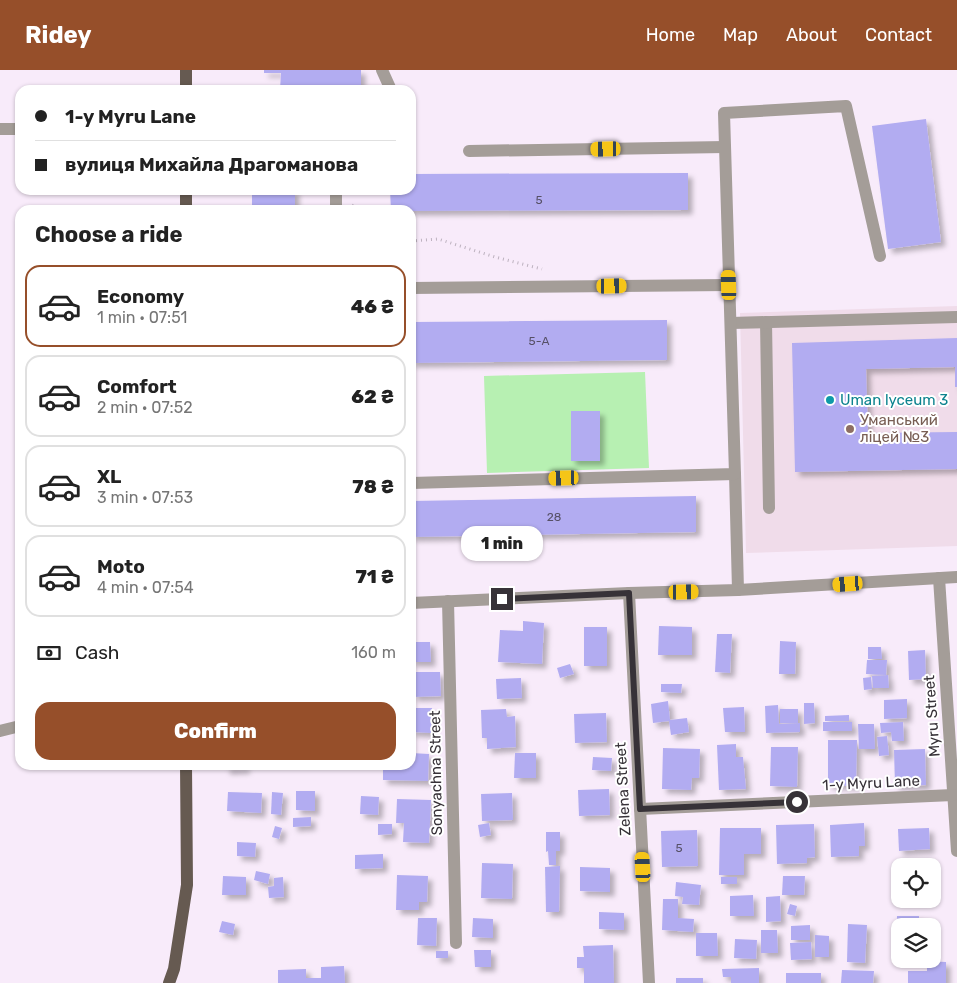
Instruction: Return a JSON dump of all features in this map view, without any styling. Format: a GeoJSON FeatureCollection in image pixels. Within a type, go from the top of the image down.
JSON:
{"type":"FeatureCollection","features":[{"type":"Feature","properties":{"kind":"main road"},"geometry":{"type":"LineString","coordinates":[[186,70],[186,85]]}},
{"type":"Feature","properties":{"kind":"main road"},"geometry":{"type":"LineString","coordinates":[[169,983],[174,969],[187,885],[186,770]]}},
{"type":"Feature","properties":{"kind":"street"},"geometry":{"type":"LineString","coordinates":[[382,70],[389,85]]}},
{"type":"Feature","properties":{"kind":"street"},"geometry":{"type":"LineString","coordinates":[[738,590],[724,114],[846,106],[880,256]]}},
{"type":"Feature","properties":{"kind":"street"},"geometry":{"type":"LineString","coordinates":[[0,129],[15,129]]}},
{"type":"Feature","properties":{"kind":"street"},"geometry":{"type":"LineString","coordinates":[[469,151],[725,147]]}},
{"type":"Feature","properties":{"kind":"street"},"geometry":{"type":"LineString","coordinates":[[416,288],[729,285]]}},
{"type":"Feature","properties":{"kind":"street"},"geometry":{"type":"LineString","coordinates":[[731,323],[957,317]]}},
{"type":"Feature","properties":{"kind":"street"},"geometry":{"type":"LineString","coordinates":[[766,322],[769,508]]}},
{"type":"Feature","properties":{"kind":"street"},"geometry":{"type":"LineString","coordinates":[[416,483],[735,474]]}},
{"type":"Feature","properties":{"kind":"street"},"geometry":{"type":"LineString","coordinates":[[416,603],[738,590],[957,577]]}},
{"type":"Feature","properties":{"kind":"street","name":"Myru Street"},"geometry":{"type":"LineString","coordinates":[[939,578],[957,851]]}},
{"type":"Feature","properties":{"kind":"street","name":"Zelena Street"},"geometry":{"type":"LineString","coordinates":[[629,593],[649,983]]}},
{"type":"Feature","properties":{"kind":"street","name":"Sonyachna Street"},"geometry":{"type":"LineString","coordinates":[[448,602],[456,943]]}},
{"type":"Feature","properties":{"kind":"street"},"geometry":{"type":"LineString","coordinates":[[0,731],[15,727]]}},
{"type":"Feature","properties":{"kind":"street","name":"1-y Myru Lane"},"geometry":{"type":"LineString","coordinates":[[640,809],[953,795]]}},
{"type":"Feature","properties":{"kind":"path"},"geometry":{"type":"LineString","coordinates":[[416,241],[438,239],[545,270]]}},
{"type":"Feature","properties":{"kind":"shaded area","name":"Уманський ліцей №3"},"geometry":{"type":"Polygon","coordinates":[[[957,306],[957,546],[746,553],[740,313],[957,306]]]}},
{"type":"Feature","properties":{"kind":"green space"},"geometry":{"type":"Polygon","coordinates":[[[645,372],[649,468],[487,473],[484,376],[645,372]]]}},
{"type":"Feature","properties":{"kind":"building"},"geometry":{"type":"Polygon","coordinates":[[[264,70],[361,70],[361,85],[280,85],[281,73],[264,73],[264,70]]]}},
{"type":"Feature","properties":{"kind":"building"},"geometry":{"type":"Polygon","coordinates":[[[926,119],[941,242],[888,249],[872,126],[926,119]]]}},
{"type":"Feature","properties":{"kind":"building"},"geometry":{"type":"Polygon","coordinates":[[[688,173],[688,210],[416,211],[416,205],[391,205],[390,195],[416,195],[416,174],[688,173]]]}},
{"type":"Feature","properties":{"kind":"building"},"geometry":{"type":"Polygon","coordinates":[[[252,195],[295,195],[295,205],[252,205],[252,195]]]}},
{"type":"Feature","properties":{"kind":"building"},"geometry":{"type":"Polygon","coordinates":[[[667,320],[667,360],[416,363],[416,322],[667,320]]]}},
{"type":"Feature","properties":{"kind":"building","name":"Uman lyceum 3"},"geometry":{"type":"Polygon","coordinates":[[[957,338],[957,387],[955,387],[955,367],[866,369],[868,433],[957,432],[957,469],[795,472],[792,343],[957,338]]]}},
{"type":"Feature","properties":{"kind":"building"},"geometry":{"type":"Polygon","coordinates":[[[571,411],[600,411],[600,461],[571,461],[571,411]]]}},
{"type":"Feature","properties":{"kind":"building"},"geometry":{"type":"Polygon","coordinates":[[[696,496],[696,532],[416,537],[416,501],[696,496]]]}},
{"type":"Feature","properties":{"kind":"building"},"geometry":{"type":"Polygon","coordinates":[[[523,621],[544,623],[542,664],[498,662],[500,630],[523,631],[523,621]]]}},
{"type":"Feature","properties":{"kind":"building"},"geometry":{"type":"Polygon","coordinates":[[[659,626],[692,627],[692,655],[658,655],[659,626]]]}},
{"type":"Feature","properties":{"kind":"building"},"geometry":{"type":"Polygon","coordinates":[[[584,627],[607,627],[607,666],[584,666],[584,627]]]}},
{"type":"Feature","properties":{"kind":"building"},"geometry":{"type":"Polygon","coordinates":[[[717,634],[732,634],[730,673],[715,672],[717,634]]]}},
{"type":"Feature","properties":{"kind":"building"},"geometry":{"type":"Polygon","coordinates":[[[780,641],[796,642],[795,674],[779,674],[780,641]]]}},
{"type":"Feature","properties":{"kind":"building"},"geometry":{"type":"Polygon","coordinates":[[[416,642],[430,642],[431,662],[416,662],[416,642]]]}},
{"type":"Feature","properties":{"kind":"building"},"geometry":{"type":"Polygon","coordinates":[[[868,647],[881,647],[882,659],[868,659],[868,647]]]}},
{"type":"Feature","properties":{"kind":"building"},"geometry":{"type":"Polygon","coordinates":[[[925,650],[926,679],[909,680],[908,651],[925,650]]]}},
{"type":"Feature","properties":{"kind":"building"},"geometry":{"type":"Polygon","coordinates":[[[867,660],[887,660],[886,675],[866,674],[867,660]]]}},
{"type":"Feature","properties":{"kind":"building"},"geometry":{"type":"Polygon","coordinates":[[[570,664],[574,674],[560,678],[557,668],[570,664]]]}},
{"type":"Feature","properties":{"kind":"building"},"geometry":{"type":"Polygon","coordinates":[[[416,672],[440,672],[441,696],[416,697],[416,672]]]}},
{"type":"Feature","properties":{"kind":"building"},"geometry":{"type":"Polygon","coordinates":[[[888,675],[889,688],[873,688],[872,676],[888,675]]]}},
{"type":"Feature","properties":{"kind":"building"},"geometry":{"type":"Polygon","coordinates":[[[871,677],[872,689],[864,690],[863,678],[871,677]]]}},
{"type":"Feature","properties":{"kind":"building"},"geometry":{"type":"Polygon","coordinates":[[[521,678],[522,698],[497,699],[496,679],[521,678]]]}},
{"type":"Feature","properties":{"kind":"building"},"geometry":{"type":"Polygon","coordinates":[[[661,684],[682,684],[681,693],[661,692],[661,684]]]}},
{"type":"Feature","properties":{"kind":"building"},"geometry":{"type":"Polygon","coordinates":[[[907,699],[907,718],[884,719],[884,700],[907,699]]]}},
{"type":"Feature","properties":{"kind":"building"},"geometry":{"type":"Polygon","coordinates":[[[668,701],[670,720],[687,718],[689,732],[671,735],[669,721],[653,723],[651,704],[668,701]]]}},
{"type":"Feature","properties":{"kind":"building"},"geometry":{"type":"Polygon","coordinates":[[[804,703],[814,703],[815,723],[804,724],[804,703]]]}},
{"type":"Feature","properties":{"kind":"building"},"geometry":{"type":"Polygon","coordinates":[[[778,705],[779,724],[800,723],[800,732],[766,733],[765,706],[778,705]]]}},
{"type":"Feature","properties":{"kind":"building"},"geometry":{"type":"Polygon","coordinates":[[[744,707],[745,732],[725,732],[723,708],[744,707]]]}},
{"type":"Feature","properties":{"kind":"building"},"geometry":{"type":"Polygon","coordinates":[[[416,708],[432,708],[431,733],[416,732],[416,708]]]}},
{"type":"Feature","properties":{"kind":"building"},"geometry":{"type":"Polygon","coordinates":[[[506,709],[507,717],[515,716],[516,747],[487,749],[487,738],[482,738],[481,710],[506,709]]]}},
{"type":"Feature","properties":{"kind":"building"},"geometry":{"type":"Polygon","coordinates":[[[780,709],[798,709],[798,723],[780,723],[780,709]]]}},
{"type":"Feature","properties":{"kind":"building"},"geometry":{"type":"Polygon","coordinates":[[[606,713],[607,742],[575,743],[574,714],[606,713]]]}},
{"type":"Feature","properties":{"kind":"building"},"geometry":{"type":"Polygon","coordinates":[[[849,715],[849,721],[825,721],[825,716],[849,715]]]}},
{"type":"Feature","properties":{"kind":"building"},"geometry":{"type":"Polygon","coordinates":[[[823,722],[852,722],[852,731],[823,731],[823,722]]]}},
{"type":"Feature","properties":{"kind":"building"},"geometry":{"type":"Polygon","coordinates":[[[903,722],[904,741],[892,741],[891,732],[881,733],[880,723],[903,722]]]}},
{"type":"Feature","properties":{"kind":"building"},"geometry":{"type":"Polygon","coordinates":[[[858,724],[874,724],[875,749],[859,749],[858,724]]]}},
{"type":"Feature","properties":{"kind":"building"},"geometry":{"type":"Polygon","coordinates":[[[887,736],[889,755],[879,756],[877,737],[887,736]]]}},
{"type":"Feature","properties":{"kind":"building"},"geometry":{"type":"Polygon","coordinates":[[[828,740],[857,740],[856,786],[828,785],[828,740]]]}},
{"type":"Feature","properties":{"kind":"building"},"geometry":{"type":"Polygon","coordinates":[[[736,744],[736,757],[743,757],[746,789],[719,790],[717,745],[736,744]]]}},
{"type":"Feature","properties":{"kind":"building"},"geometry":{"type":"Polygon","coordinates":[[[771,747],[798,747],[797,787],[770,786],[771,747]]]}},
{"type":"Feature","properties":{"kind":"building"},"geometry":{"type":"Polygon","coordinates":[[[663,748],[700,749],[699,778],[692,778],[691,790],[662,789],[663,748]]]}},
{"type":"Feature","properties":{"kind":"building"},"geometry":{"type":"Polygon","coordinates":[[[925,749],[926,785],[895,786],[894,750],[925,749]]]}},
{"type":"Feature","properties":{"kind":"building"},"geometry":{"type":"Polygon","coordinates":[[[416,753],[429,754],[428,781],[383,780],[383,770],[416,770],[416,753]]]}},
{"type":"Feature","properties":{"kind":"building"},"geometry":{"type":"Polygon","coordinates":[[[515,753],[536,753],[536,778],[514,778],[515,753]]]}},
{"type":"Feature","properties":{"kind":"building"},"geometry":{"type":"Polygon","coordinates":[[[593,757],[612,758],[611,771],[592,770],[593,757]]]}},
{"type":"Feature","properties":{"kind":"building"},"geometry":{"type":"Polygon","coordinates":[[[609,789],[610,815],[579,816],[578,790],[609,789]]]}},
{"type":"Feature","properties":{"kind":"building"},"geometry":{"type":"Polygon","coordinates":[[[296,791],[315,791],[315,811],[296,810],[296,791]]]}},
{"type":"Feature","properties":{"kind":"building"},"geometry":{"type":"Polygon","coordinates":[[[228,792],[262,793],[261,813],[227,811],[228,792]]]}},
{"type":"Feature","properties":{"kind":"building"},"geometry":{"type":"Polygon","coordinates":[[[272,792],[283,793],[281,815],[271,814],[272,792]]]}},
{"type":"Feature","properties":{"kind":"building"},"geometry":{"type":"Polygon","coordinates":[[[512,793],[513,820],[482,821],[481,794],[512,793]]]}},
{"type":"Feature","properties":{"kind":"building"},"geometry":{"type":"Polygon","coordinates":[[[361,796],[379,797],[378,815],[360,814],[361,796]]]}},
{"type":"Feature","properties":{"kind":"building"},"geometry":{"type":"Polygon","coordinates":[[[397,799],[431,800],[429,843],[403,842],[404,823],[396,823],[397,799]]]}},
{"type":"Feature","properties":{"kind":"building"},"geometry":{"type":"Polygon","coordinates":[[[311,817],[311,826],[293,827],[293,818],[311,817]]]}},
{"type":"Feature","properties":{"kind":"building"},"geometry":{"type":"Polygon","coordinates":[[[489,823],[491,835],[480,837],[478,825],[489,823]]]}},
{"type":"Feature","properties":{"kind":"building"},"geometry":{"type":"Polygon","coordinates":[[[864,823],[865,846],[859,846],[859,856],[831,857],[830,825],[864,823]]]}},
{"type":"Feature","properties":{"kind":"building"},"geometry":{"type":"Polygon","coordinates":[[[378,824],[392,824],[392,834],[378,835],[378,824]]]}},
{"type":"Feature","properties":{"kind":"building"},"geometry":{"type":"Polygon","coordinates":[[[814,824],[815,857],[807,858],[807,863],[777,864],[776,825],[814,824]]]}},
{"type":"Feature","properties":{"kind":"building"},"geometry":{"type":"Polygon","coordinates":[[[275,826],[282,828],[279,839],[272,837],[275,826]]]}},
{"type":"Feature","properties":{"kind":"building"},"geometry":{"type":"Polygon","coordinates":[[[720,828],[761,828],[761,854],[744,854],[744,875],[719,875],[720,828]]]}},
{"type":"Feature","properties":{"kind":"building"},"geometry":{"type":"Polygon","coordinates":[[[929,828],[930,849],[899,851],[898,829],[929,828]]]}},
{"type":"Feature","properties":{"kind":"building"},"geometry":{"type":"Polygon","coordinates":[[[697,830],[698,866],[662,867],[661,831],[697,830]]]}},
{"type":"Feature","properties":{"kind":"building"},"geometry":{"type":"Polygon","coordinates":[[[546,832],[560,832],[560,851],[556,851],[556,865],[549,865],[548,851],[546,852],[546,832]]]}},
{"type":"Feature","properties":{"kind":"building"},"geometry":{"type":"Polygon","coordinates":[[[237,842],[256,843],[255,857],[237,856],[237,842]]]}},
{"type":"Feature","properties":{"kind":"building"},"geometry":{"type":"Polygon","coordinates":[[[383,854],[383,868],[355,869],[355,855],[383,854]]]}},
{"type":"Feature","properties":{"kind":"building"},"geometry":{"type":"Polygon","coordinates":[[[482,863],[513,864],[512,899],[481,898],[482,863]]]}},
{"type":"Feature","properties":{"kind":"building"},"geometry":{"type":"Polygon","coordinates":[[[560,866],[559,912],[546,912],[545,867],[560,866]]]}},
{"type":"Feature","properties":{"kind":"building"},"geometry":{"type":"Polygon","coordinates":[[[580,867],[610,868],[610,892],[580,891],[580,867]]]}},
{"type":"Feature","properties":{"kind":"building"},"geometry":{"type":"Polygon","coordinates":[[[256,871],[270,874],[268,884],[254,880],[256,871]]]}},
{"type":"Feature","properties":{"kind":"building"},"geometry":{"type":"Polygon","coordinates":[[[397,875],[428,876],[427,902],[419,902],[419,910],[396,910],[397,875]]]}},
{"type":"Feature","properties":{"kind":"building"},"geometry":{"type":"Polygon","coordinates":[[[223,876],[246,877],[246,895],[222,895],[223,876]]]}},
{"type":"Feature","properties":{"kind":"building"},"geometry":{"type":"Polygon","coordinates":[[[783,876],[805,876],[804,895],[782,895],[783,876]]]}},
{"type":"Feature","properties":{"kind":"building"},"geometry":{"type":"Polygon","coordinates":[[[283,877],[284,897],[269,898],[268,887],[274,886],[274,878],[283,877]]]}},
{"type":"Feature","properties":{"kind":"building"},"geometry":{"type":"Polygon","coordinates":[[[721,877],[737,877],[737,884],[721,884],[721,877]]]}},
{"type":"Feature","properties":{"kind":"building"},"geometry":{"type":"Polygon","coordinates":[[[676,882],[701,885],[699,905],[682,904],[683,897],[675,896],[676,882]]]}},
{"type":"Feature","properties":{"kind":"building"},"geometry":{"type":"Polygon","coordinates":[[[753,895],[754,916],[730,916],[730,896],[753,895]]]}},
{"type":"Feature","properties":{"kind":"building"},"geometry":{"type":"Polygon","coordinates":[[[780,896],[781,921],[766,922],[766,897],[780,896]]]}},
{"type":"Feature","properties":{"kind":"building"},"geometry":{"type":"Polygon","coordinates":[[[663,899],[678,899],[678,918],[694,919],[693,932],[662,930],[663,899]]]}},
{"type":"Feature","properties":{"kind":"building"},"geometry":{"type":"Polygon","coordinates":[[[790,904],[797,906],[795,916],[787,914],[790,904]]]}},
{"type":"Feature","properties":{"kind":"building"},"geometry":{"type":"Polygon","coordinates":[[[599,912],[624,913],[624,930],[599,929],[599,912]]]}},
{"type":"Feature","properties":{"kind":"building"},"geometry":{"type":"Polygon","coordinates":[[[897,916],[919,916],[919,918],[897,918],[897,916]]]}},
{"type":"Feature","properties":{"kind":"building"},"geometry":{"type":"Polygon","coordinates":[[[418,918],[437,918],[436,946],[417,945],[418,918]]]}},
{"type":"Feature","properties":{"kind":"building"},"geometry":{"type":"Polygon","coordinates":[[[473,918],[493,919],[493,938],[472,937],[473,918]]]}},
{"type":"Feature","properties":{"kind":"building"},"geometry":{"type":"Polygon","coordinates":[[[222,921],[235,924],[233,935],[219,932],[222,921]]]}},
{"type":"Feature","properties":{"kind":"building"},"geometry":{"type":"Polygon","coordinates":[[[848,924],[867,925],[865,963],[847,962],[848,924]]]}},
{"type":"Feature","properties":{"kind":"building"},"geometry":{"type":"Polygon","coordinates":[[[810,925],[810,940],[791,940],[791,926],[810,925]]]}},
{"type":"Feature","properties":{"kind":"building"},"geometry":{"type":"Polygon","coordinates":[[[761,930],[777,930],[778,953],[761,953],[761,930]]]}},
{"type":"Feature","properties":{"kind":"building"},"geometry":{"type":"Polygon","coordinates":[[[696,933],[717,933],[718,956],[696,956],[696,933]]]}},
{"type":"Feature","properties":{"kind":"building"},"geometry":{"type":"Polygon","coordinates":[[[815,935],[829,936],[829,957],[815,957],[815,935]]]}},
{"type":"Feature","properties":{"kind":"building"},"geometry":{"type":"Polygon","coordinates":[[[735,939],[757,940],[756,959],[734,958],[735,939]]]}},
{"type":"Feature","properties":{"kind":"building"},"geometry":{"type":"Polygon","coordinates":[[[811,942],[812,959],[791,960],[790,943],[811,942]]]}},
{"type":"Feature","properties":{"kind":"building"},"geometry":{"type":"Polygon","coordinates":[[[613,945],[614,983],[584,983],[584,968],[577,968],[577,957],[584,957],[583,946],[613,945]]]}},
{"type":"Feature","properties":{"kind":"building"},"geometry":{"type":"Polygon","coordinates":[[[474,950],[491,950],[491,967],[475,967],[474,950]]]}},
{"type":"Feature","properties":{"kind":"building"},"geometry":{"type":"Polygon","coordinates":[[[436,951],[448,951],[448,958],[436,958],[436,951]]]}},
{"type":"Feature","properties":{"kind":"building"},"geometry":{"type":"Polygon","coordinates":[[[941,962],[946,962],[946,983],[908,983],[908,971],[927,971],[927,968],[941,968],[941,962]]]}},
{"type":"Feature","properties":{"kind":"building"},"geometry":{"type":"Polygon","coordinates":[[[344,966],[345,983],[278,983],[278,970],[306,969],[306,978],[321,978],[321,967],[344,966]]]}},
{"type":"Feature","properties":{"kind":"building"},"geometry":{"type":"Polygon","coordinates":[[[759,968],[759,983],[731,983],[731,977],[723,977],[722,969],[759,968]]]}},
{"type":"Feature","properties":{"kind":"building"},"geometry":{"type":"Polygon","coordinates":[[[842,970],[874,971],[873,983],[841,983],[842,970]]]}},
{"type":"Feature","properties":{"kind":"building"},"geometry":{"type":"Polygon","coordinates":[[[786,973],[821,973],[821,983],[786,983],[786,973]]]}},
{"type":"Feature","properties":{"kind":"building"},"geometry":{"type":"Polygon","coordinates":[[[676,978],[703,978],[703,983],[676,983],[676,978]]]}},
{"type":"Feature","properties":{"kind":"place","name":"Uman lyceum 3"},"geometry":{"type":"Point","coordinates":[830,400]}},
{"type":"Feature","properties":{"kind":"place","name":"Уманський ліцей №3"},"geometry":{"type":"Point","coordinates":[850,429]}},
{"type":"Feature","properties":{"kind":"route"},"geometry":{"type":"LineString","coordinates":[[502,599],[629,593],[640,809],[797,802]]}}]}
